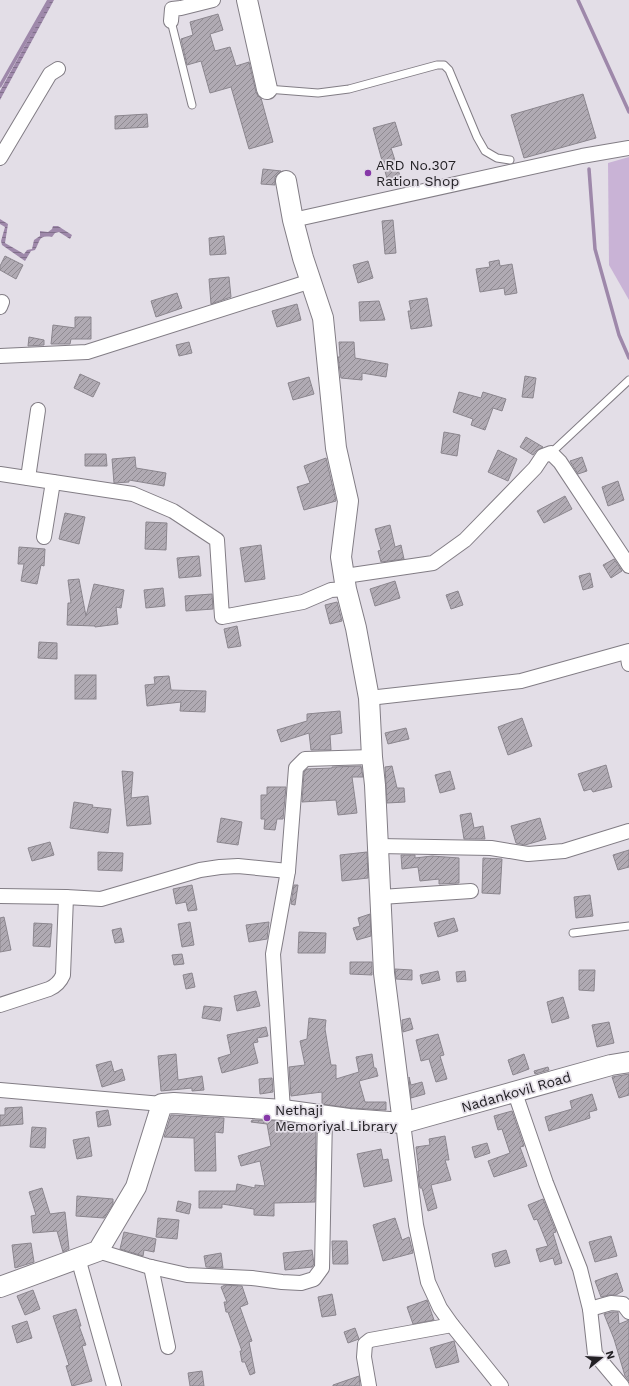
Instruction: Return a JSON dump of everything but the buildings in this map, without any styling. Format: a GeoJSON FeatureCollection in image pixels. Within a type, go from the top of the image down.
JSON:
{"type":"FeatureCollection","features":[{"type":"Feature","properties":{"kind":"street"},"geometry":{"type":"LineString","coordinates":[[171,21],[172,9],[214,0]]}},
{"type":"Feature","properties":{"kind":"street"},"geometry":{"type":"LineString","coordinates":[[247,0],[267,89]]}},
{"type":"Feature","properties":{"kind":"street"},"geometry":{"type":"LineString","coordinates":[[0,158],[50,74],[58,69]]}},
{"type":"Feature","properties":{"kind":"street"},"geometry":{"type":"LineString","coordinates":[[293,220],[582,156],[629,148]]}},
{"type":"Feature","properties":{"kind":"street"},"geometry":{"type":"LineString","coordinates":[[286,181],[293,220],[323,318],[336,448],[348,501],[341,557],[369,698],[375,785],[384,973],[416,1225],[428,1282],[440,1308],[502,1386]]}},
{"type":"Feature","properties":{"kind":"street"},"geometry":{"type":"LineString","coordinates":[[0,356],[87,352],[311,281]]}},
{"type":"Feature","properties":{"kind":"street"},"geometry":{"type":"LineString","coordinates":[[28,478],[38,410]]}},
{"type":"Feature","properties":{"kind":"street"},"geometry":{"type":"LineString","coordinates":[[0,474],[133,494],[173,511],[217,540],[222,617],[303,602],[345,583],[433,563],[465,540],[535,468],[543,456],[551,453],[560,462],[629,566]]}},
{"type":"Feature","properties":{"kind":"street"},"geometry":{"type":"LineString","coordinates":[[44,537],[53,482]]}},
{"type":"Feature","properties":{"kind":"street"},"geometry":{"type":"LineString","coordinates":[[369,698],[521,681],[628,655]]}},
{"type":"Feature","properties":{"kind":"street"},"geometry":{"type":"LineString","coordinates":[[283,1110],[273,954],[288,871],[296,768],[305,759],[372,757]]}},
{"type":"Feature","properties":{"kind":"street"},"geometry":{"type":"LineString","coordinates":[[378,846],[491,848],[528,854],[564,851],[629,831]]}},
{"type":"Feature","properties":{"kind":"street"},"geometry":{"type":"LineString","coordinates":[[0,896],[102,899],[200,870],[238,866],[288,871]]}},
{"type":"Feature","properties":{"kind":"street"},"geometry":{"type":"LineString","coordinates":[[381,897],[471,891]]}},
{"type":"Feature","properties":{"kind":"street"},"geometry":{"type":"LineString","coordinates":[[0,1005],[55,986],[61,981],[63,975],[66,897]]}},
{"type":"Feature","properties":{"kind":"street","name":"Nadankovil Road"},"geometry":{"type":"LineString","coordinates":[[403,1124],[629,1062]]}},
{"type":"Feature","properties":{"kind":"street"},"geometry":{"type":"LineString","coordinates":[[0,1090],[162,1104],[174,1103],[283,1110],[403,1124]]}},
{"type":"Feature","properties":{"kind":"street"},"geometry":{"type":"LineString","coordinates":[[515,1093],[546,1183],[580,1269],[590,1309],[595,1354],[622,1386],[629,1383]]}},
{"type":"Feature","properties":{"kind":"street"},"geometry":{"type":"LineString","coordinates":[[98,1251],[136,1187],[162,1104]]}},
{"type":"Feature","properties":{"kind":"street"},"geometry":{"type":"LineString","coordinates":[[0,1287],[98,1251],[151,1267],[187,1275],[252,1278],[282,1282],[301,1282],[314,1279],[322,1268],[325,1116]]}},
{"type":"Feature","properties":{"kind":"street"},"geometry":{"type":"LineString","coordinates":[[78,1258],[114,1386]]}},
{"type":"Feature","properties":{"kind":"street"},"geometry":{"type":"LineString","coordinates":[[151,1267],[168,1347]]}},
{"type":"Feature","properties":{"kind":"street"},"geometry":{"type":"LineString","coordinates":[[590,1309],[611,1303],[623,1304],[629,1312]]}},
{"type":"Feature","properties":{"kind":"street"},"geometry":{"type":"LineString","coordinates":[[370,1386],[364,1357],[365,1344],[370,1340],[452,1325]]}},
{"type":"Feature","properties":{"kind":"lane"},"geometry":{"type":"LineString","coordinates":[[171,21],[192,105]]}},
{"type":"Feature","properties":{"kind":"lane"},"geometry":{"type":"LineString","coordinates":[[267,89],[318,93],[349,89],[437,65],[444,65],[449,70],[477,137],[486,151],[497,158],[510,160]]}},
{"type":"Feature","properties":{"kind":"lane"},"geometry":{"type":"LineString","coordinates":[[551,453],[629,380]]}},
{"type":"Feature","properties":{"kind":"lane"},"geometry":{"type":"LineString","coordinates":[[573,934],[629,926]]}},
{"type":"Feature","properties":{"kind":"shaded area"},"geometry":{"type":"Polygon","coordinates":[[[50,0],[54,0],[0,100],[0,91],[50,0]]]}},
{"type":"Feature","properties":{"kind":"shaded area"},"geometry":{"type":"Polygon","coordinates":[[[629,157],[629,300],[609,265],[608,163],[629,157]]]}},
{"type":"Feature","properties":{"kind":"shaded area"},"geometry":{"type":"Polygon","coordinates":[[[0,219],[8,224],[5,243],[24,254],[27,250],[32,249],[34,240],[40,236],[40,231],[48,232],[53,226],[58,226],[72,235],[70,239],[59,232],[55,233],[52,237],[44,237],[40,239],[35,250],[31,251],[25,261],[2,245],[1,241],[5,227],[0,224],[0,219]]]}},
{"type":"Feature","properties":{"kind":"waterway"},"geometry":{"type":"LineString","coordinates":[[0,86],[49,0]]}},
{"type":"Feature","properties":{"kind":"waterway"},"geometry":{"type":"LineString","coordinates":[[578,0],[629,112]]}},
{"type":"Feature","properties":{"kind":"waterway"},"geometry":{"type":"LineString","coordinates":[[589,169],[595,249],[619,335],[629,358]]}},
{"type":"Feature","properties":{"kind":"place","name":"ARD No.307 Ration Shop"},"geometry":{"type":"Point","coordinates":[368,173]}},
{"type":"Feature","properties":{"kind":"place","name":"Nethaji Memoriyal Library"},"geometry":{"type":"Point","coordinates":[267,1118]}}]}
